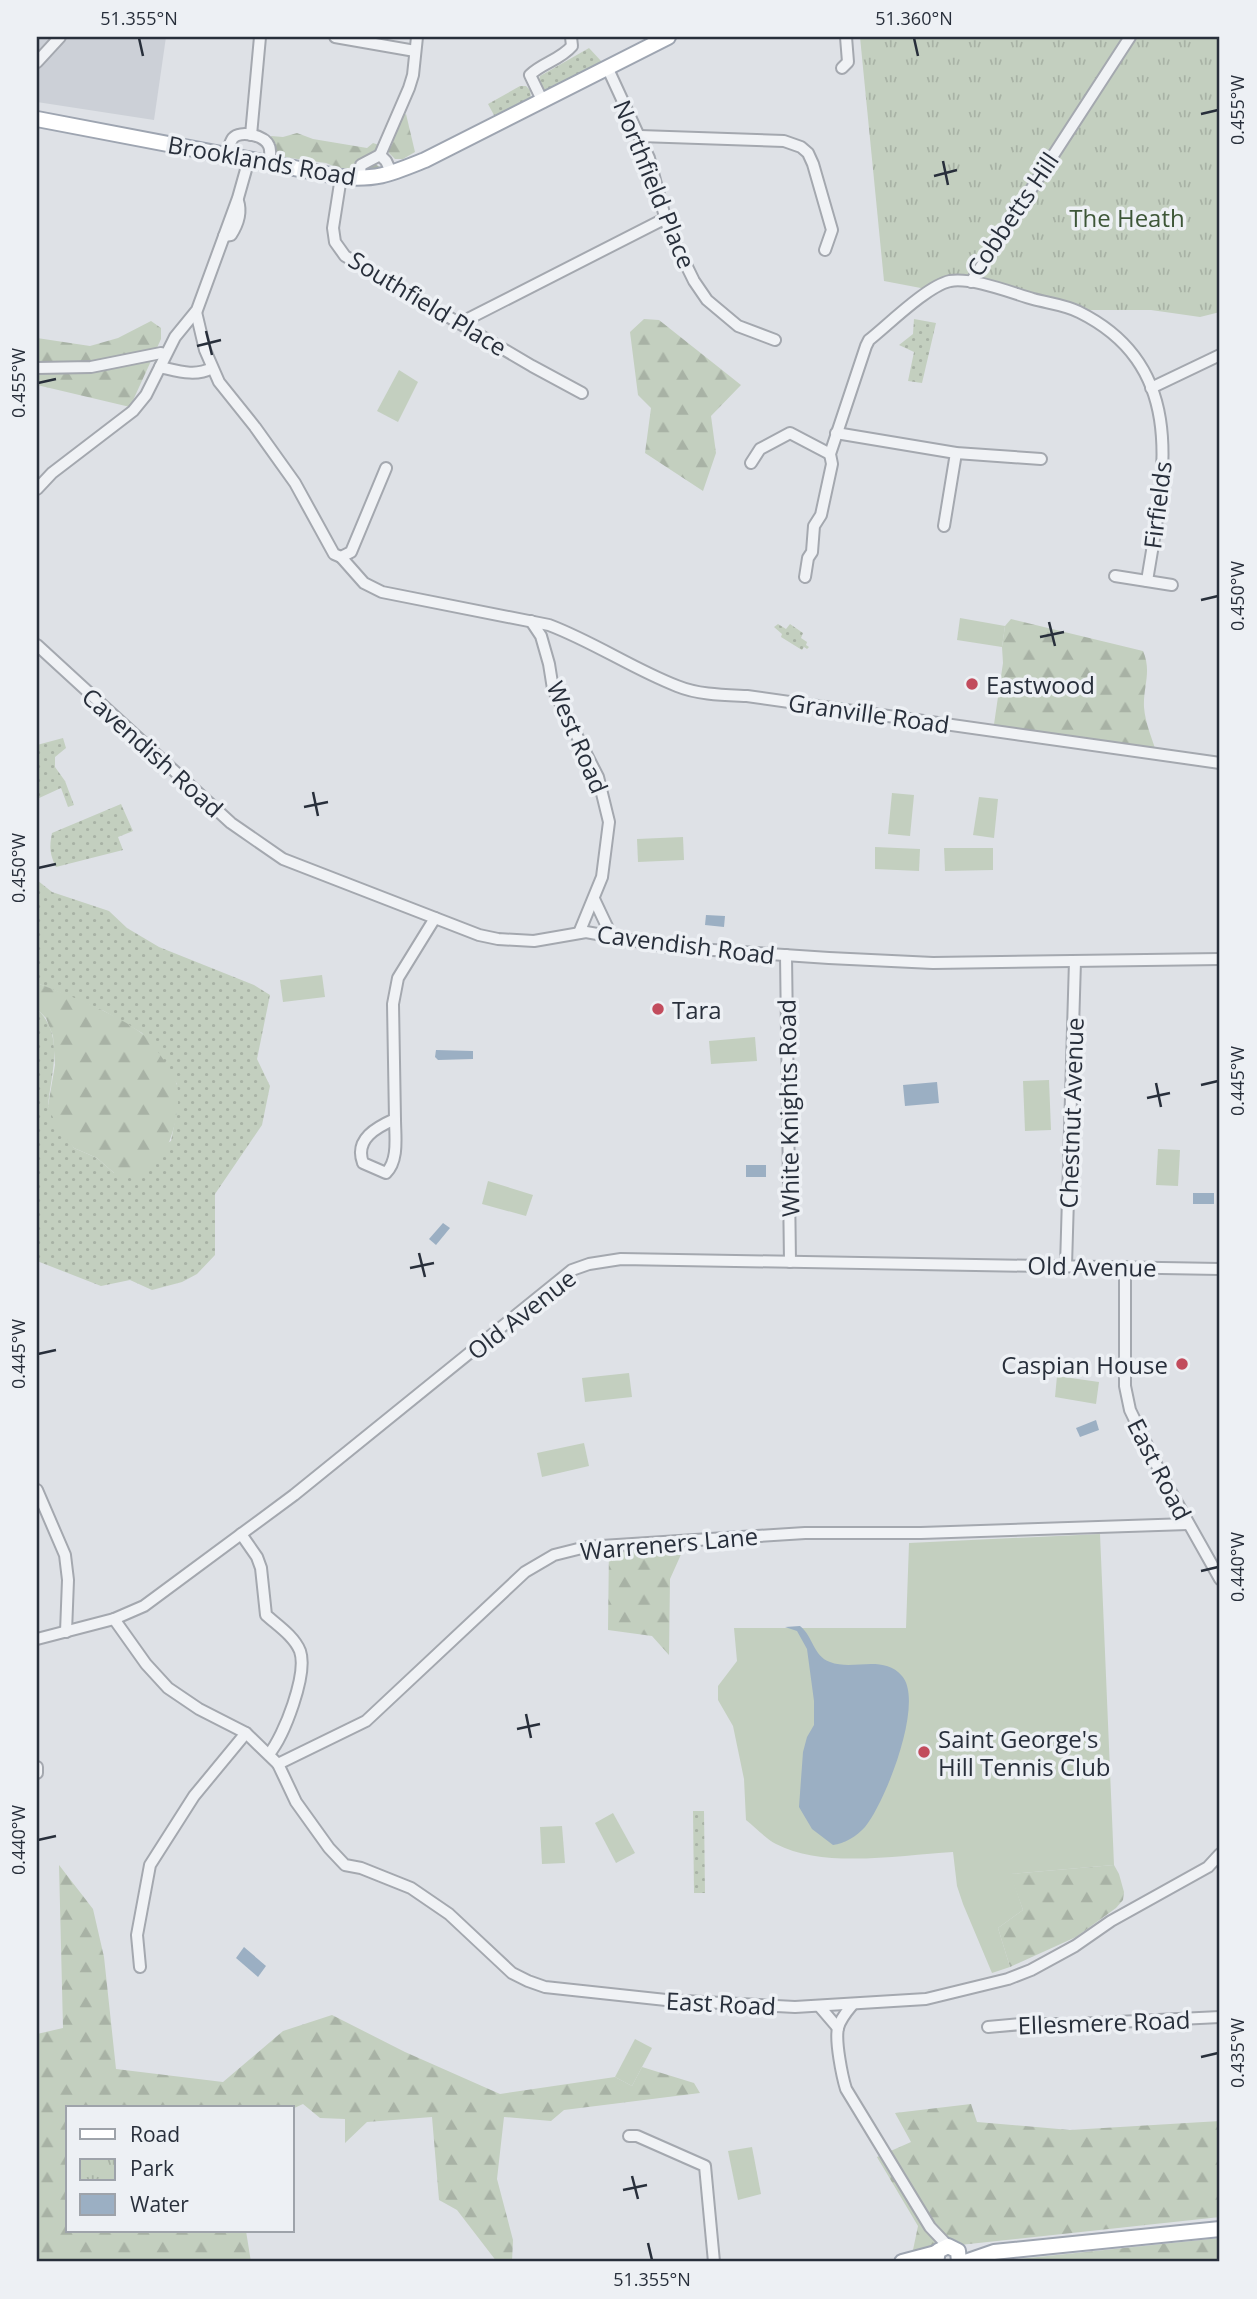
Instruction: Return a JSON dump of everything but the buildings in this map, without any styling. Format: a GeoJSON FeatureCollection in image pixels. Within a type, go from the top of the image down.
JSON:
{"type":"FeatureCollection","features":[{"type":"Feature","properties":{"kind":"main road","name":"Brooklands Road"},"geometry":{"type":"LineString","coordinates":[[37,119],[341,177],[369,179],[392,174],[425,160],[668,37]]}},
{"type":"Feature","properties":{"kind":"main road"},"geometry":{"type":"LineString","coordinates":[[902,2262],[945,2254],[994,2252],[1220,2229]]}},
{"type":"Feature","properties":{"kind":"main road"},"geometry":{"type":"LineString","coordinates":[[965,2262],[994,2252]]}},
{"type":"Feature","properties":{"kind":"street"},"geometry":{"type":"LineString","coordinates":[[37,62],[60,37]]}},
{"type":"Feature","properties":{"kind":"street"},"geometry":{"type":"LineString","coordinates":[[251,135],[260,37]]}},
{"type":"Feature","properties":{"kind":"street"},"geometry":{"type":"LineString","coordinates":[[335,37],[415,51]]}},
{"type":"Feature","properties":{"kind":"street"},"geometry":{"type":"LineString","coordinates":[[359,178],[362,165],[380,155],[409,88],[417,37]]}},
{"type":"Feature","properties":{"kind":"street"},"geometry":{"type":"LineString","coordinates":[[543,102],[526,76],[565,54],[572,46],[571,37]]}},
{"type":"Feature","properties":{"kind":"street"},"geometry":{"type":"LineString","coordinates":[[842,68],[848,62],[846,37]]}},
{"type":"Feature","properties":{"kind":"street","name":"Cobbetts Hill"},"geometry":{"type":"LineString","coordinates":[[805,577],[808,558],[812,552],[814,526],[821,515],[832,464],[830,454],[869,340],[935,288],[951,281],[971,282],[1130,37]]}},
{"type":"Feature","properties":{"kind":"street","name":"Northfield Place"},"geometry":{"type":"LineString","coordinates":[[608,69],[640,136],[666,218],[694,281],[707,300],[738,326],[775,340]]}},
{"type":"Feature","properties":{"kind":"street"},"geometry":{"type":"LineString","coordinates":[[226,155],[233,138],[241,134],[251,135],[264,140],[269,146],[270,163]]}},
{"type":"Feature","properties":{"kind":"street"},"geometry":{"type":"LineString","coordinates":[[640,136],[784,141],[802,147],[813,164],[832,230],[825,250]]}},
{"type":"Feature","properties":{"kind":"street"},"geometry":{"type":"LineString","coordinates":[[380,155],[392,174]]}},
{"type":"Feature","properties":{"kind":"street"},"geometry":{"type":"LineString","coordinates":[[37,489],[52,473],[133,411],[146,395],[164,354],[195,312],[238,198],[249,159]]}},
{"type":"Feature","properties":{"kind":"street","name":"Southfield Place"},"geometry":{"type":"LineString","coordinates":[[341,177],[333,228],[335,242],[345,256],[582,393]]}},
{"type":"Feature","properties":{"kind":"street"},"geometry":{"type":"LineString","coordinates":[[460,323],[666,218]]}},
{"type":"Feature","properties":{"kind":"street","name":"Firfields"},"geometry":{"type":"LineString","coordinates":[[971,282],[1077,310],[1103,326],[1128,347],[1141,367],[1151,388],[1161,426],[1163,479],[1147,581]]}},
{"type":"Feature","properties":{"kind":"street"},"geometry":{"type":"LineString","coordinates":[[195,312],[219,382],[295,484],[334,554],[341,557],[364,583],[382,592],[406,598],[531,621]]}},
{"type":"Feature","properties":{"kind":"street"},"geometry":{"type":"LineString","coordinates":[[37,368],[91,367],[164,354]]}},
{"type":"Feature","properties":{"kind":"street"},"geometry":{"type":"LineString","coordinates":[[1151,388],[1220,355]]}},
{"type":"Feature","properties":{"kind":"street"},"geometry":{"type":"LineString","coordinates":[[160,367],[190,373],[203,373],[212,368]]}},
{"type":"Feature","properties":{"kind":"street"},"geometry":{"type":"LineString","coordinates":[[751,456],[789,433],[830,454]]}},
{"type":"Feature","properties":{"kind":"street"},"geometry":{"type":"LineString","coordinates":[[836,433],[956,453],[1041,459]]}},
{"type":"Feature","properties":{"kind":"street"},"geometry":{"type":"LineString","coordinates":[[944,526],[956,453]]}},
{"type":"Feature","properties":{"kind":"street"},"geometry":{"type":"LineString","coordinates":[[341,557],[351,552],[357,542],[386,468]]}},
{"type":"Feature","properties":{"kind":"street","name":"Firfields"},"geometry":{"type":"LineString","coordinates":[[1115,576],[1172,585]]}},
{"type":"Feature","properties":{"kind":"street","name":"Granville Road"},"geometry":{"type":"LineString","coordinates":[[531,621],[575,635],[678,687],[702,693],[747,696],[1220,762]]}},
{"type":"Feature","properties":{"kind":"street","name":"West Road"},"geometry":{"type":"LineString","coordinates":[[531,621],[541,636],[553,689],[598,777],[609,821],[602,877],[579,933]]}},
{"type":"Feature","properties":{"kind":"street","name":"Cavendish Road"},"geometry":{"type":"LineString","coordinates":[[37,645],[232,823],[283,859],[479,935],[534,941],[579,933],[611,935],[669,947],[933,962],[1220,959]]}},
{"type":"Feature","properties":{"kind":"street"},"geometry":{"type":"LineString","coordinates":[[594,899],[611,935]]}},
{"type":"Feature","properties":{"kind":"street"},"geometry":{"type":"LineString","coordinates":[[395,1119],[371,1130],[361,1151],[363,1163],[386,1173],[390,1169],[395,1150],[395,1119],[393,1004],[398,978],[435,918]]}},
{"type":"Feature","properties":{"kind":"street","name":"White Knights Road"},"geometry":{"type":"LineString","coordinates":[[786,955],[790,1262]]}},
{"type":"Feature","properties":{"kind":"street","name":"Chestnut Avenue"},"geometry":{"type":"LineString","coordinates":[[1066,1266],[1075,961]]}},
{"type":"Feature","properties":{"kind":"street","name":"Old Avenue"},"geometry":{"type":"LineString","coordinates":[[37,1639],[114,1619],[144,1606],[294,1495],[572,1270],[589,1264],[621,1259],[1220,1269]]}},
{"type":"Feature","properties":{"kind":"street","name":"East Road"},"geometry":{"type":"LineString","coordinates":[[1125,1266],[1125,1386],[1130,1410],[1188,1524],[1220,1579]]}},
{"type":"Feature","properties":{"kind":"street"},"geometry":{"type":"LineString","coordinates":[[37,1490],[65,1555],[68,1580],[66,1632]]}},
{"type":"Feature","properties":{"kind":"street","name":"Warreners Lane"},"geometry":{"type":"LineString","coordinates":[[278,1764],[366,1721],[525,1572],[554,1555],[586,1547],[832,1532],[921,1533],[1188,1524]]}},
{"type":"Feature","properties":{"kind":"street"},"geometry":{"type":"LineString","coordinates":[[241,1534],[257,1557],[261,1568],[266,1615],[295,1642],[300,1653],[299,1679],[294,1701],[278,1743],[269,1754]]}},
{"type":"Feature","properties":{"kind":"street"},"geometry":{"type":"LineString","coordinates":[[114,1619],[146,1664],[168,1688],[198,1709],[246,1733],[278,1764]]}},
{"type":"Feature","properties":{"kind":"street"},"geometry":{"type":"LineString","coordinates":[[140,1968],[137,1935],[150,1865],[194,1796],[246,1733]]}},
{"type":"Feature","properties":{"kind":"street","name":"East Road"},"geometry":{"type":"LineString","coordinates":[[278,1764],[296,1802],[329,1848],[345,1865],[386,1877],[431,1900],[512,1973],[545,1987],[666,2000],[820,2007],[926,1999],[1008,1979],[1031,1970],[1111,1921],[1209,1867],[1220,1854]]}},
{"type":"Feature","properties":{"kind":"street"},"geometry":{"type":"LineString","coordinates":[[37,1767],[37,1773]]}},
{"type":"Feature","properties":{"kind":"street"},"geometry":{"type":"LineString","coordinates":[[853,2004],[838,2028],[846,2090],[945,2254]]}},
{"type":"Feature","properties":{"kind":"street"},"geometry":{"type":"LineString","coordinates":[[820,2007],[838,2028]]}},
{"type":"Feature","properties":{"kind":"street","name":"Ellesmere Road"},"geometry":{"type":"LineString","coordinates":[[988,2027],[1220,2017]]}},
{"type":"Feature","properties":{"kind":"street"},"geometry":{"type":"LineString","coordinates":[[629,2136],[637,2136],[705,2166],[714,2262]]}},
{"type":"Feature","properties":{"kind":"shaded area"},"geometry":{"type":"Polygon","coordinates":[[[37,37],[166,37],[154,120],[37,102],[37,37]]]}},
{"type":"Feature","properties":{"kind":"green space","name":"The Heath"},"geometry":{"type":"Polygon","coordinates":[[[860,37],[1125,37],[969,281],[926,289],[884,281],[860,37]]]}},
{"type":"Feature","properties":{"kind":"green space","name":"The Heath"},"geometry":{"type":"Polygon","coordinates":[[[1135,37],[1220,37],[1220,312],[1200,317],[1151,310],[1088,310],[978,280],[1135,37]]]}},
{"type":"Feature","properties":{"kind":"green space"},"geometry":{"type":"Polygon","coordinates":[[[589,48],[602,62],[548,90],[538,84],[540,76],[589,48]]]}},
{"type":"Feature","properties":{"kind":"green space"},"geometry":{"type":"Polygon","coordinates":[[[520,86],[526,86],[530,90],[531,99],[495,117],[488,104],[520,86]]]}},
{"type":"Feature","properties":{"kind":"green space"},"geometry":{"type":"Polygon","coordinates":[[[406,114],[415,152],[403,159],[395,159],[389,153],[389,145],[402,116],[406,114]]]}},
{"type":"Feature","properties":{"kind":"green space"},"geometry":{"type":"Polygon","coordinates":[[[297,133],[313,139],[367,148],[373,143],[379,145],[375,153],[375,164],[386,171],[369,175],[326,163],[269,155],[271,136],[283,137],[297,133]]]}},
{"type":"Feature","properties":{"kind":"green space"},"geometry":{"type":"Polygon","coordinates":[[[644,319],[659,320],[741,385],[711,416],[716,453],[703,491],[645,453],[651,408],[638,395],[630,332],[644,319]]]}},
{"type":"Feature","properties":{"kind":"green space"},"geometry":{"type":"Polygon","coordinates":[[[914,319],[936,323],[922,383],[908,381],[914,352],[899,345],[913,334],[914,319]]]}},
{"type":"Feature","properties":{"kind":"green space"},"geometry":{"type":"Polygon","coordinates":[[[151,321],[161,328],[161,339],[130,407],[37,385],[37,338],[90,346],[118,338],[151,321]]]}},
{"type":"Feature","properties":{"kind":"green space"},"geometry":{"type":"Polygon","coordinates":[[[399,370],[418,382],[398,422],[377,411],[399,370]]]}},
{"type":"Feature","properties":{"kind":"green space"},"geometry":{"type":"Polygon","coordinates":[[[960,618],[1005,626],[1002,647],[957,640],[960,618]]]}},
{"type":"Feature","properties":{"kind":"green space"},"geometry":{"type":"Polygon","coordinates":[[[1011,619],[1143,651],[1147,672],[1145,713],[1158,757],[993,731],[1003,663],[1005,626],[1011,619]]]}},
{"type":"Feature","properties":{"kind":"green space"},"geometry":{"type":"Polygon","coordinates":[[[778,624],[786,629],[790,624],[803,633],[801,638],[809,647],[802,650],[781,637],[782,634],[774,627],[778,624]]]}},
{"type":"Feature","properties":{"kind":"green space"},"geometry":{"type":"Polygon","coordinates":[[[63,738],[66,748],[55,757],[55,767],[65,781],[74,805],[68,807],[61,788],[37,799],[37,745],[63,738]]]}},
{"type":"Feature","properties":{"kind":"green space"},"geometry":{"type":"Polygon","coordinates":[[[892,793],[914,795],[910,836],[888,834],[892,793]]]}},
{"type":"Feature","properties":{"kind":"green space"},"geometry":{"type":"Polygon","coordinates":[[[979,797],[998,799],[994,838],[973,835],[979,797]]]}},
{"type":"Feature","properties":{"kind":"green space"},"geometry":{"type":"Polygon","coordinates":[[[121,804],[133,831],[118,837],[123,850],[56,867],[51,851],[52,833],[121,804]]]}},
{"type":"Feature","properties":{"kind":"green space"},"geometry":{"type":"Polygon","coordinates":[[[683,837],[684,860],[638,862],[637,839],[683,837]]]}},
{"type":"Feature","properties":{"kind":"green space"},"geometry":{"type":"Polygon","coordinates":[[[875,847],[920,849],[919,871],[875,869],[875,847]]]}},
{"type":"Feature","properties":{"kind":"green space"},"geometry":{"type":"Polygon","coordinates":[[[944,848],[993,848],[993,870],[945,871],[944,848]]]}},
{"type":"Feature","properties":{"kind":"green space"},"geometry":{"type":"Polygon","coordinates":[[[37,880],[52,892],[109,911],[127,928],[159,947],[254,985],[270,995],[257,1059],[270,1086],[262,1125],[215,1194],[215,1255],[197,1274],[182,1282],[152,1290],[130,1280],[101,1286],[37,1261],[37,1009],[46,1019],[54,1042],[48,1106],[74,1148],[97,1158],[114,1173],[171,1141],[177,1110],[177,1084],[142,1033],[104,1011],[37,983],[37,880]]]}},
{"type":"Feature","properties":{"kind":"green space"},"geometry":{"type":"Polygon","coordinates":[[[322,975],[325,997],[283,1002],[280,980],[322,975]]]}},
{"type":"Feature","properties":{"kind":"green space"},"geometry":{"type":"Polygon","coordinates":[[[37,983],[128,1024],[145,1036],[172,1072],[178,1094],[172,1133],[162,1155],[136,1178],[114,1173],[97,1158],[74,1148],[57,1127],[48,1106],[55,1065],[53,1036],[46,1018],[37,1009],[37,983]]]}},
{"type":"Feature","properties":{"kind":"green space"},"geometry":{"type":"Polygon","coordinates":[[[755,1037],[757,1061],[711,1064],[709,1041],[755,1037]]]}},
{"type":"Feature","properties":{"kind":"green space"},"geometry":{"type":"Polygon","coordinates":[[[1049,1080],[1051,1130],[1025,1131],[1023,1081],[1049,1080]]]}},
{"type":"Feature","properties":{"kind":"green space"},"geometry":{"type":"Polygon","coordinates":[[[1158,1149],[1180,1150],[1178,1186],[1156,1185],[1158,1149]]]}},
{"type":"Feature","properties":{"kind":"green space"},"geometry":{"type":"Polygon","coordinates":[[[488,1181],[533,1195],[526,1216],[482,1204],[488,1181]]]}},
{"type":"Feature","properties":{"kind":"green space"},"geometry":{"type":"Polygon","coordinates":[[[629,1373],[632,1397],[585,1402],[582,1378],[629,1373]]]}},
{"type":"Feature","properties":{"kind":"green space"},"geometry":{"type":"Polygon","coordinates":[[[1057,1376],[1099,1382],[1096,1404],[1055,1397],[1057,1376]]]}},
{"type":"Feature","properties":{"kind":"green space"},"geometry":{"type":"Polygon","coordinates":[[[584,1443],[589,1466],[542,1477],[537,1453],[584,1443]]]}},
{"type":"Feature","properties":{"kind":"green space","name":"Saint George's Hill Tennis Club"},"geometry":{"type":"Polygon","coordinates":[[[1100,1534],[1114,1865],[1011,1874],[1023,1910],[998,1928],[1010,1967],[992,1973],[957,1886],[953,1852],[862,1858],[816,1856],[795,1852],[776,1844],[746,1820],[744,1779],[733,1726],[718,1700],[718,1686],[737,1661],[734,1628],[906,1628],[909,1543],[1100,1534]]]}},
{"type":"Feature","properties":{"kind":"green space"},"geometry":{"type":"Polygon","coordinates":[[[683,1542],[683,1550],[670,1579],[669,1655],[652,1636],[608,1630],[609,1546],[683,1542]]]}},
{"type":"Feature","properties":{"kind":"green space"},"geometry":{"type":"Polygon","coordinates":[[[693,1811],[704,1811],[705,1893],[694,1893],[693,1811]]]}},
{"type":"Feature","properties":{"kind":"green space"},"geometry":{"type":"Polygon","coordinates":[[[613,1813],[635,1853],[616,1863],[595,1823],[613,1813]]]}},
{"type":"Feature","properties":{"kind":"green space"},"geometry":{"type":"Polygon","coordinates":[[[562,1826],[565,1863],[542,1864],[540,1827],[562,1826]]]}},
{"type":"Feature","properties":{"kind":"green space"},"geometry":{"type":"Polygon","coordinates":[[[59,1865],[93,1909],[104,1957],[116,2069],[223,2082],[283,2031],[332,2015],[405,2052],[500,2094],[615,2077],[632,2086],[642,2067],[694,2083],[700,2093],[564,2110],[551,2121],[504,2117],[497,2179],[513,2240],[512,2262],[497,2262],[457,2210],[439,2200],[432,2117],[367,2122],[345,2143],[345,2119],[320,2118],[303,2104],[294,2108],[66,2106],[66,2232],[246,2232],[251,2262],[37,2262],[37,2034],[63,2028],[59,1865]]]}},
{"type":"Feature","properties":{"kind":"green space"},"geometry":{"type":"Polygon","coordinates":[[[1114,1865],[1124,1892],[1123,1900],[1116,1908],[1076,1937],[1010,1967],[998,1928],[1023,1910],[1010,1874],[1114,1865]]]}},
{"type":"Feature","properties":{"kind":"green space"},"geometry":{"type":"Polygon","coordinates":[[[635,2039],[652,2048],[632,2086],[615,2077],[635,2039]]]}},
{"type":"Feature","properties":{"kind":"green space"},"geometry":{"type":"Polygon","coordinates":[[[971,2104],[977,2122],[1070,2130],[1220,2121],[1220,2217],[913,2250],[918,2226],[877,2157],[911,2142],[895,2113],[971,2104]]]}},
{"type":"Feature","properties":{"kind":"green space"},"geometry":{"type":"Polygon","coordinates":[[[752,2147],[761,2194],[738,2200],[728,2151],[752,2147]]]}},
{"type":"Feature","properties":{"kind":"green space"},"geometry":{"type":"Polygon","coordinates":[[[1220,2238],[1220,2262],[990,2262],[1220,2238]]]}},
{"type":"Feature","properties":{"kind":"water"},"geometry":{"type":"Polygon","coordinates":[[[706,915],[725,916],[724,927],[705,925],[706,915]]]}},
{"type":"Feature","properties":{"kind":"water"},"geometry":{"type":"Polygon","coordinates":[[[436,1050],[473,1051],[473,1059],[438,1060],[435,1057],[436,1050]]]}},
{"type":"Feature","properties":{"kind":"water"},"geometry":{"type":"Polygon","coordinates":[[[937,1082],[939,1103],[905,1106],[903,1085],[937,1082]]]}},
{"type":"Feature","properties":{"kind":"water"},"geometry":{"type":"Polygon","coordinates":[[[746,1165],[766,1165],[766,1177],[746,1177],[746,1165]]]}},
{"type":"Feature","properties":{"kind":"water"},"geometry":{"type":"Polygon","coordinates":[[[1193,1193],[1214,1193],[1214,1204],[1193,1204],[1193,1193]]]}},
{"type":"Feature","properties":{"kind":"water"},"geometry":{"type":"Polygon","coordinates":[[[443,1223],[450,1228],[436,1245],[429,1239],[443,1223]]]}},
{"type":"Feature","properties":{"kind":"water"},"geometry":{"type":"Polygon","coordinates":[[[1096,1420],[1099,1430],[1080,1437],[1076,1428],[1096,1420]]]}},
{"type":"Feature","properties":{"kind":"water"},"geometry":{"type":"Polygon","coordinates":[[[800,1626],[824,1659],[839,1664],[886,1666],[902,1676],[908,1689],[906,1729],[892,1776],[882,1797],[862,1830],[846,1841],[833,1845],[812,1829],[799,1807],[803,1752],[814,1725],[814,1701],[807,1649],[797,1631],[785,1627],[800,1626]]]}},
{"type":"Feature","properties":{"kind":"water"},"geometry":{"type":"Polygon","coordinates":[[[244,1947],[266,1966],[258,1977],[236,1958],[244,1947]]]}},
{"type":"Feature","properties":{"kind":"place","name":"Eastwood"},"geometry":{"type":"Point","coordinates":[972,684]}},
{"type":"Feature","properties":{"kind":"place","name":"Tara"},"geometry":{"type":"Point","coordinates":[658,1009]}},
{"type":"Feature","properties":{"kind":"place","name":"Caspian House"},"geometry":{"type":"Point","coordinates":[1182,1364]}},
{"type":"Feature","properties":{"kind":"place","name":"Saint George's Hill Tennis Club"},"geometry":{"type":"Point","coordinates":[924,1752]}}]}
